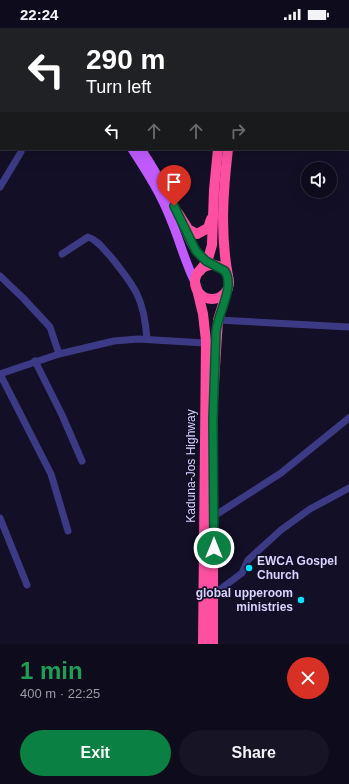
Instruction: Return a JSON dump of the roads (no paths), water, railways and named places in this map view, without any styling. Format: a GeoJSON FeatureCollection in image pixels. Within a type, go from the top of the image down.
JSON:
{"type":"FeatureCollection","features":[{"type":"Feature","properties":{"kind":"highway"},"geometry":{"type":"LineString","coordinates":[[218,150],[210,263],[200,271],[196,278],[196,286],[203,296],[212,299],[222,296],[228,288],[228,276],[222,231],[224,184],[228,150]]}},
{"type":"Feature","properties":{"kind":"highway"},"geometry":{"type":"LineString","coordinates":[[178,213],[188,229],[197,234],[208,228],[213,211]]}},
{"type":"Feature","properties":{"kind":"highway"},"geometry":{"type":"LineString","coordinates":[[210,263],[225,271],[228,276]]}},
{"type":"Feature","properties":{"kind":"highway","name":"Kaduna-Jos Highway"},"geometry":{"type":"LineString","coordinates":[[196,286],[203,314],[206,343],[203,644]]}},
{"type":"Feature","properties":{"kind":"highway","name":"Kaduna-Jos Highway"},"geometry":{"type":"LineString","coordinates":[[214,644],[213,413],[218,320],[228,288]]}},
{"type":"Feature","properties":{"kind":"main road"},"geometry":{"type":"LineString","coordinates":[[133,150],[166,206],[196,286]]}},
{"type":"Feature","properties":{"kind":"main road"},"geometry":{"type":"LineString","coordinates":[[142,150],[178,213],[192,245],[199,256],[210,263]]}},
{"type":"Feature","properties":{"kind":"street"},"geometry":{"type":"LineString","coordinates":[[0,187],[13,167],[21,150]]}},
{"type":"Feature","properties":{"kind":"street"},"geometry":{"type":"LineString","coordinates":[[62,254],[88,236],[100,244],[137,290],[145,315],[147,339]]}},
{"type":"Feature","properties":{"kind":"street"},"geometry":{"type":"LineString","coordinates":[[0,277],[23,298],[50,327],[60,354]]}},
{"type":"Feature","properties":{"kind":"street"},"geometry":{"type":"LineString","coordinates":[[218,320],[349,327]]}},
{"type":"Feature","properties":{"kind":"street"},"geometry":{"type":"LineString","coordinates":[[68,531],[50,474],[0,374],[35,361],[114,341],[147,339],[206,343]]}},
{"type":"Feature","properties":{"kind":"street"},"geometry":{"type":"LineString","coordinates":[[35,361],[62,415],[82,461]]}},
{"type":"Feature","properties":{"kind":"street"},"geometry":{"type":"LineString","coordinates":[[214,516],[281,472],[349,418]]}},
{"type":"Feature","properties":{"kind":"street"},"geometry":{"type":"LineString","coordinates":[[214,594],[242,573],[251,557],[280,530],[310,509],[349,488]]}},
{"type":"Feature","properties":{"kind":"street"},"geometry":{"type":"LineString","coordinates":[[0,518],[26,585]]}},
{"type":"Feature","properties":{"kind":"place","name":"EWCA Gospel Church"},"geometry":{"type":"Point","coordinates":[249,568]}},
{"type":"Feature","properties":{"kind":"place","name":"global upperoom ministries"},"geometry":{"type":"Point","coordinates":[301,600]}}]}
